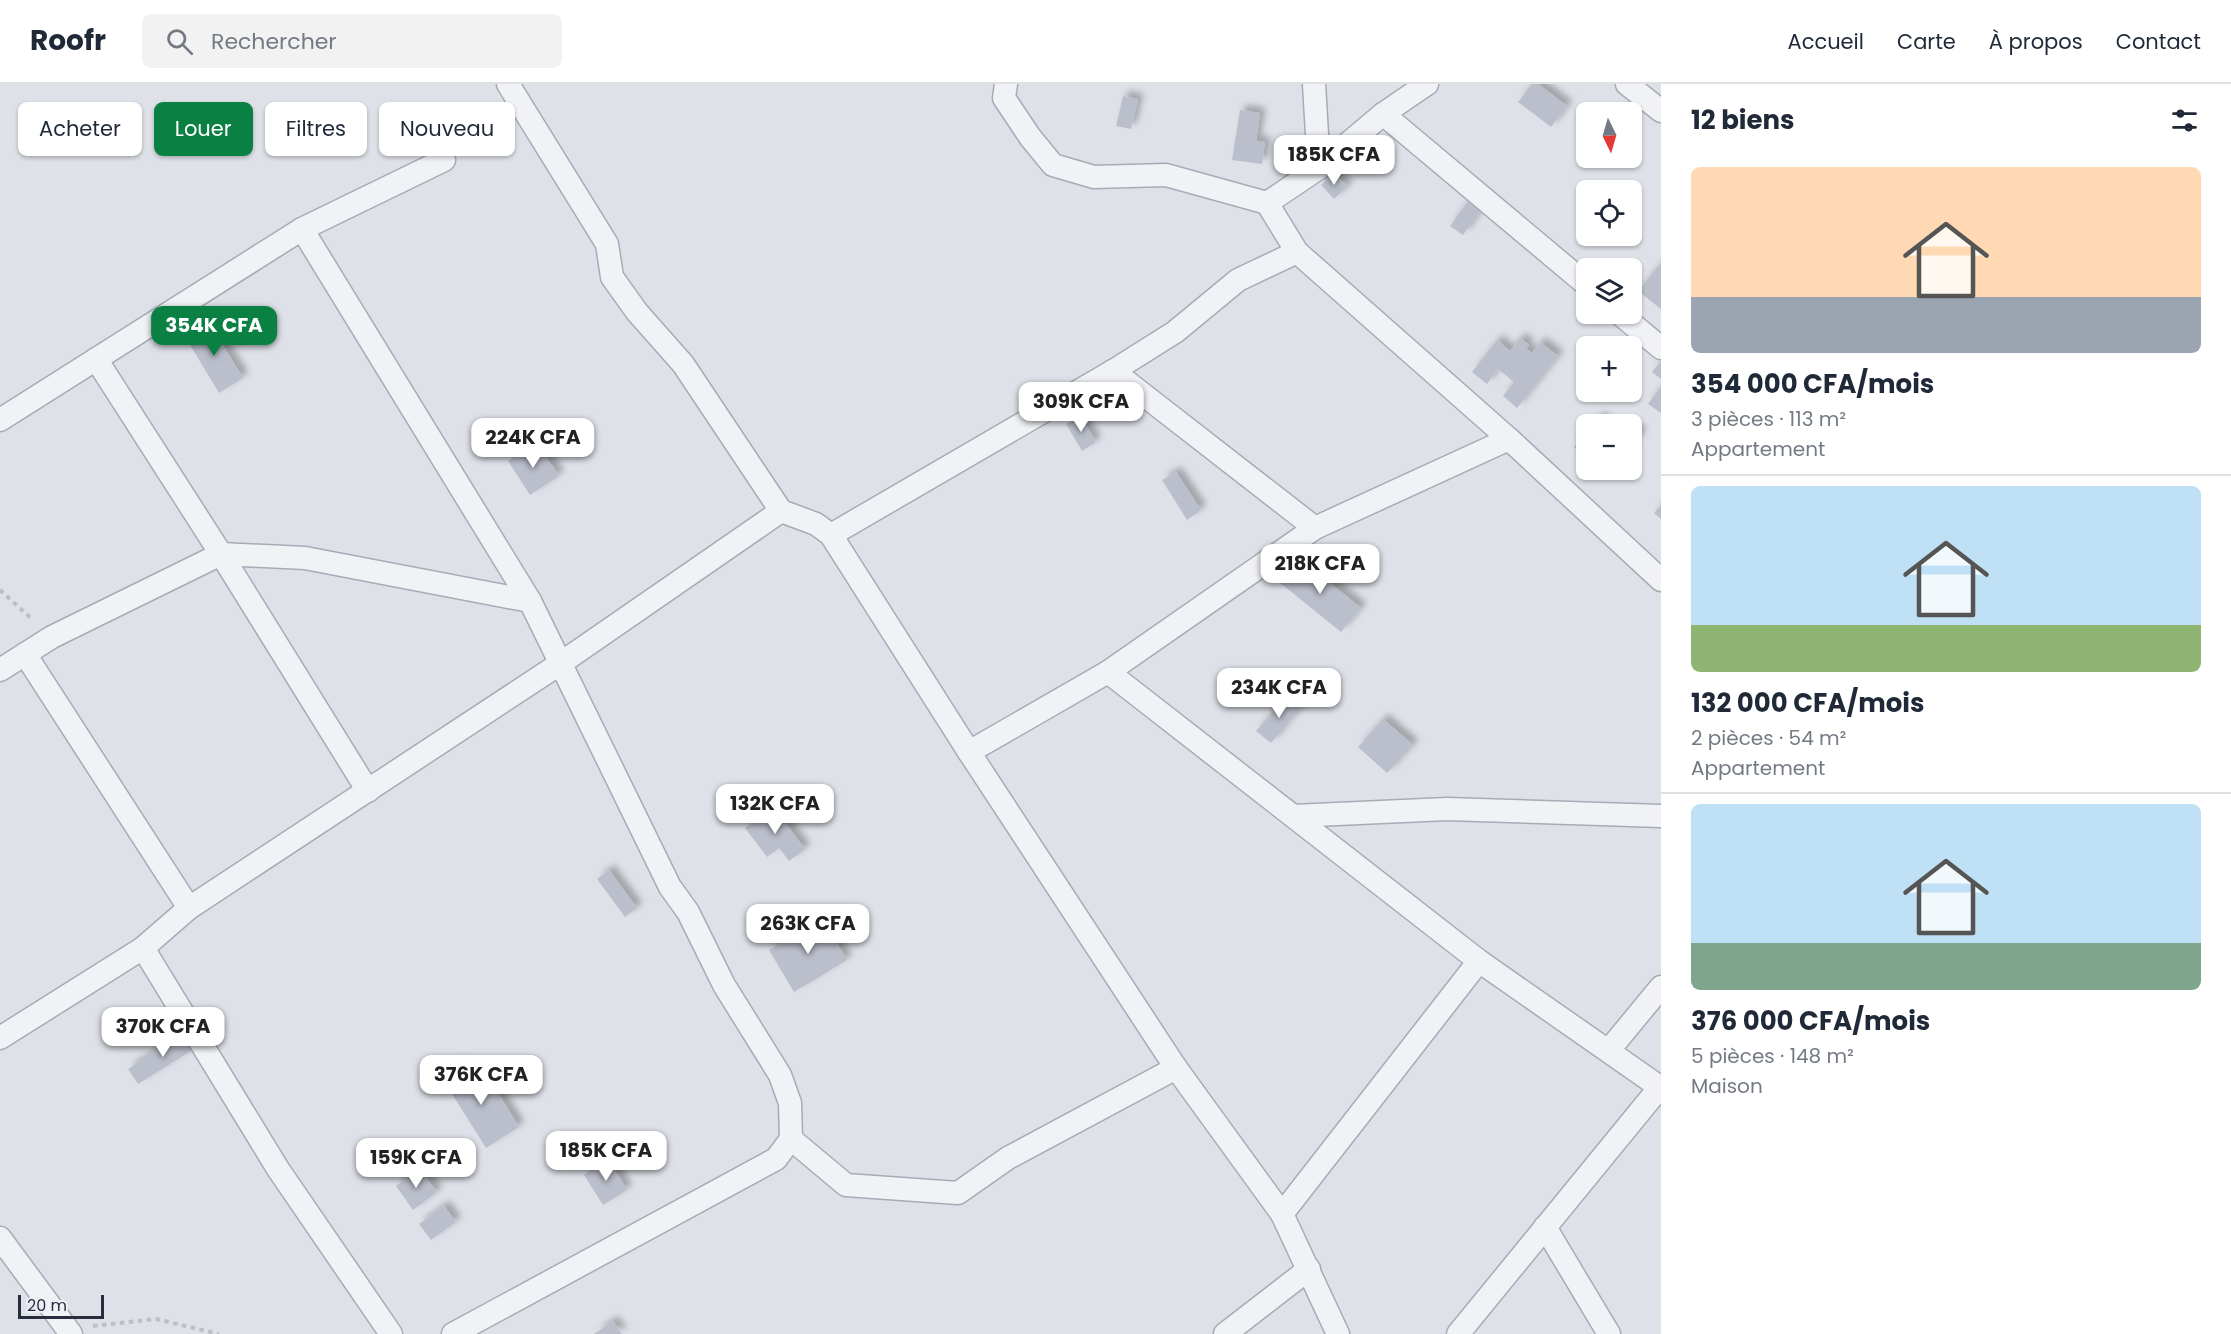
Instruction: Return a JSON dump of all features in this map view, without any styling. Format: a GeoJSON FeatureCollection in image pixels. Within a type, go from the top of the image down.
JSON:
{"type":"FeatureCollection","features":[{"type":"Feature","properties":{"kind":"street"},"geometry":{"type":"LineString","coordinates":[[508,84],[607,244],[612,277],[637,312],[682,364],[781,511],[816,524],[831,535],[969,752],[1176,1068],[1282,1214],[1338,1334]]}},
{"type":"Feature","properties":{"kind":"street"},"geometry":{"type":"LineString","coordinates":[[1005,84],[1004,98],[1030,137],[1053,165],[1094,177],[1167,175],[1267,203],[1297,252],[1509,439],[1661,580]]}},
{"type":"Feature","properties":{"kind":"street"},"geometry":{"type":"LineString","coordinates":[[1314,84],[1319,168]]}},
{"type":"Feature","properties":{"kind":"street"},"geometry":{"type":"LineString","coordinates":[[1267,203],[1319,168],[1383,114],[1427,84]]}},
{"type":"Feature","properties":{"kind":"street"},"geometry":{"type":"LineString","coordinates":[[1627,84],[1661,111]]}},
{"type":"Feature","properties":{"kind":"street"},"geometry":{"type":"LineString","coordinates":[[1383,114],[1576,276]]}},
{"type":"Feature","properties":{"kind":"street"},"geometry":{"type":"LineString","coordinates":[[0,420],[302,229],[444,160]]}},
{"type":"Feature","properties":{"kind":"street"},"geometry":{"type":"LineString","coordinates":[[302,229],[530,601],[670,887],[688,912],[724,985],[780,1075],[790,1104],[792,1138],[776,1159],[453,1334]]}},
{"type":"Feature","properties":{"kind":"street"},"geometry":{"type":"LineString","coordinates":[[831,535],[1113,371],[1175,332],[1238,280],[1297,252]]}},
{"type":"Feature","properties":{"kind":"street"},"geometry":{"type":"LineString","coordinates":[[1632,324],[1661,348]]}},
{"type":"Feature","properties":{"kind":"street"},"geometry":{"type":"LineString","coordinates":[[96,359],[221,554],[368,791]]}},
{"type":"Feature","properties":{"kind":"street"},"geometry":{"type":"LineString","coordinates":[[1113,371],[1315,528]]}},
{"type":"Feature","properties":{"kind":"street"},"geometry":{"type":"LineString","coordinates":[[969,752],[1108,672],[1315,528],[1509,439]]}},
{"type":"Feature","properties":{"kind":"street"},"geometry":{"type":"LineString","coordinates":[[0,1038],[143,948],[189,908],[561,663],[781,511]]}},
{"type":"Feature","properties":{"kind":"street"},"geometry":{"type":"LineString","coordinates":[[0,670],[52,637],[221,554],[305,558],[530,601]]}},
{"type":"Feature","properties":{"kind":"street"},"geometry":{"type":"LineString","coordinates":[[25,654],[189,908]]}},
{"type":"Feature","properties":{"kind":"street"},"geometry":{"type":"LineString","coordinates":[[1108,672],[1479,961],[1660,1087],[1458,1334]]}},
{"type":"Feature","properties":{"kind":"street"},"geometry":{"type":"LineString","coordinates":[[1293,816],[1446,809],[1661,816]]}},
{"type":"Feature","properties":{"kind":"street"},"geometry":{"type":"LineString","coordinates":[[143,948],[278,1169],[391,1334]]}},
{"type":"Feature","properties":{"kind":"street"},"geometry":{"type":"LineString","coordinates":[[1282,1214],[1479,961]]}},
{"type":"Feature","properties":{"kind":"street"},"geometry":{"type":"LineString","coordinates":[[1609,1050],[1661,987]]}},
{"type":"Feature","properties":{"kind":"street"},"geometry":{"type":"LineString","coordinates":[[792,1138],[846,1185],[958,1193],[1008,1158],[1176,1068]]}},
{"type":"Feature","properties":{"kind":"street"},"geometry":{"type":"LineString","coordinates":[[1545,1227],[1609,1334]]}},
{"type":"Feature","properties":{"kind":"street"},"geometry":{"type":"LineString","coordinates":[[0,1238],[66,1332]]}},
{"type":"Feature","properties":{"kind":"street"},"geometry":{"type":"LineString","coordinates":[[1225,1334],[1309,1269]]}},
{"type":"Feature","properties":{"kind":"path"},"geometry":{"type":"LineString","coordinates":[[0,590],[52,637]]}},
{"type":"Feature","properties":{"kind":"path"},"geometry":{"type":"LineString","coordinates":[[66,1332],[156,1318],[219,1334]]}},
{"type":"Feature","properties":{"kind":"building"},"geometry":{"type":"Polygon","coordinates":[[[1532,84],[1538,84],[1567,106],[1551,127],[1518,102],[1532,84]]]}},
{"type":"Feature","properties":{"kind":"building"},"geometry":{"type":"Polygon","coordinates":[[[1123,96],[1138,99],[1131,129],[1116,126],[1123,96]]]}},
{"type":"Feature","properties":{"kind":"building"},"geometry":{"type":"Polygon","coordinates":[[[1240,110],[1260,113],[1256,141],[1265,142],[1262,164],[1232,160],[1240,110]]]}},
{"type":"Feature","properties":{"kind":"building"},"geometry":{"type":"Polygon","coordinates":[[[1332,173],[1348,186],[1334,199],[1321,185],[1332,173]]]}},
{"type":"Feature","properties":{"kind":"building"},"geometry":{"type":"Polygon","coordinates":[[[1468,201],[1481,210],[1463,235],[1450,226],[1468,201]]]}},
{"type":"Feature","properties":{"kind":"building"},"geometry":{"type":"Polygon","coordinates":[[[1661,263],[1661,309],[1642,294],[1642,286],[1661,263]]]}},
{"type":"Feature","properties":{"kind":"building"},"geometry":{"type":"Polygon","coordinates":[[[208,321],[243,378],[219,393],[184,335],[208,321]]]}},
{"type":"Feature","properties":{"kind":"building"},"geometry":{"type":"Polygon","coordinates":[[[1520,338],[1529,345],[1526,349],[1532,353],[1540,342],[1558,356],[1517,408],[1503,396],[1514,382],[1498,369],[1487,384],[1472,372],[1497,340],[1510,351],[1520,338]]]}},
{"type":"Feature","properties":{"kind":"building"},"geometry":{"type":"Polygon","coordinates":[[[1661,361],[1661,379],[1652,372],[1661,361]]]}},
{"type":"Feature","properties":{"kind":"building"},"geometry":{"type":"Polygon","coordinates":[[[1661,387],[1661,413],[1648,404],[1661,387]]]}},
{"type":"Feature","properties":{"kind":"building"},"geometry":{"type":"Polygon","coordinates":[[[1080,415],[1096,442],[1082,451],[1066,424],[1080,415]]]}},
{"type":"Feature","properties":{"kind":"building"},"geometry":{"type":"Polygon","coordinates":[[[536,442],[559,476],[530,495],[508,461],[536,442]]]}},
{"type":"Feature","properties":{"kind":"building"},"geometry":{"type":"Polygon","coordinates":[[[1176,472],[1201,510],[1187,520],[1162,480],[1176,472]]]}},
{"type":"Feature","properties":{"kind":"building"},"geometry":{"type":"Polygon","coordinates":[[[1661,505],[1661,519],[1654,513],[1661,505]]]}},
{"type":"Feature","properties":{"kind":"building"},"geometry":{"type":"Polygon","coordinates":[[[1299,558],[1361,608],[1341,632],[1279,582],[1299,558]]]}},
{"type":"Feature","properties":{"kind":"building"},"geometry":{"type":"Polygon","coordinates":[[[1288,694],[1302,706],[1271,743],[1256,731],[1288,694]]]}},
{"type":"Feature","properties":{"kind":"building"},"geometry":{"type":"Polygon","coordinates":[[[1383,719],[1413,745],[1387,773],[1358,747],[1383,719]]]}},
{"type":"Feature","properties":{"kind":"building"},"geometry":{"type":"Polygon","coordinates":[[[773,807],[805,849],[789,861],[779,848],[767,857],[745,828],[773,807]]]}},
{"type":"Feature","properties":{"kind":"building"},"geometry":{"type":"Polygon","coordinates":[[[609,870],[637,908],[625,917],[597,879],[609,870]]]}},
{"type":"Feature","properties":{"kind":"building"},"geometry":{"type":"Polygon","coordinates":[[[822,919],[847,960],[794,992],[769,950],[822,919]]]}},
{"type":"Feature","properties":{"kind":"building"},"geometry":{"type":"Polygon","coordinates":[[[187,1031],[197,1047],[138,1084],[128,1069],[187,1031]]]}},
{"type":"Feature","properties":{"kind":"building"},"geometry":{"type":"Polygon","coordinates":[[[459,1063],[471,1083],[490,1080],[519,1127],[486,1148],[440,1075],[459,1063]]]}},
{"type":"Feature","properties":{"kind":"building"},"geometry":{"type":"Polygon","coordinates":[[[608,1159],[627,1190],[603,1205],[584,1175],[608,1159]]]}},
{"type":"Feature","properties":{"kind":"building"},"geometry":{"type":"Polygon","coordinates":[[[420,1169],[437,1192],[413,1210],[396,1186],[420,1169]]]}},
{"type":"Feature","properties":{"kind":"building"},"geometry":{"type":"Polygon","coordinates":[[[444,1206],[456,1222],[431,1240],[419,1224],[444,1206]]]}},
{"type":"Feature","properties":{"kind":"building"},"geometry":{"type":"Polygon","coordinates":[[[613,1321],[622,1334],[594,1334],[613,1321]]]}}]}
